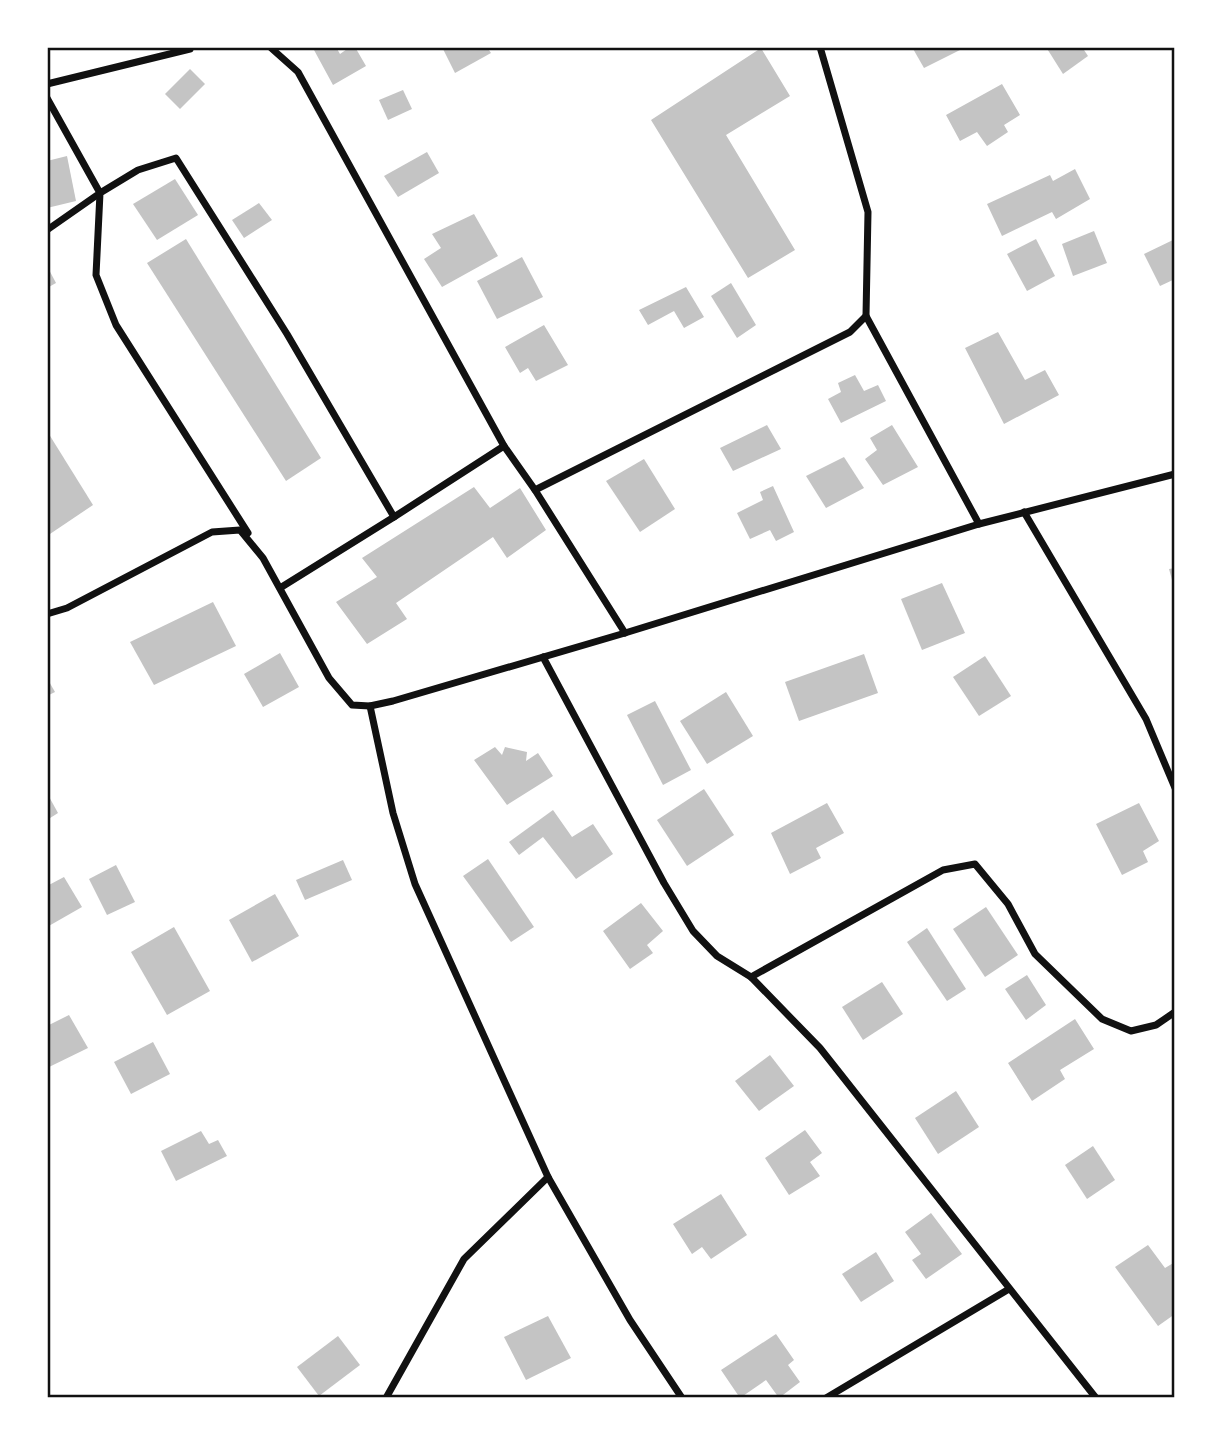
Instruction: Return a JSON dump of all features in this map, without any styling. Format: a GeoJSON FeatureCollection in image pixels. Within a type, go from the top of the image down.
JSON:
{"type":"FeatureCollection","features":[{"type":"Feature","properties":{"kind":"street"},"geometry":{"type":"LineString","coordinates":[[270,47],[298,72],[504,446],[625,633]]}},
{"type":"Feature","properties":{"kind":"street"},"geometry":{"type":"LineString","coordinates":[[820,47],[868,212],[866,316],[979,524]]}},
{"type":"Feature","properties":{"kind":"street"},"geometry":{"type":"LineString","coordinates":[[47,84],[190,49]]}},
{"type":"Feature","properties":{"kind":"street"},"geometry":{"type":"LineString","coordinates":[[47,97],[100,193],[96,275],[116,325],[263,558],[329,678],[352,705],[370,706],[393,701],[979,524],[1175,474]]}},
{"type":"Feature","properties":{"kind":"street"},"geometry":{"type":"LineString","coordinates":[[47,230],[138,170],[176,158],[287,334],[394,516]]}},
{"type":"Feature","properties":{"kind":"street"},"geometry":{"type":"LineString","coordinates":[[535,491],[850,332],[866,316]]}},
{"type":"Feature","properties":{"kind":"street"},"geometry":{"type":"LineString","coordinates":[[280,588],[504,446]]}},
{"type":"Feature","properties":{"kind":"street"},"geometry":{"type":"LineString","coordinates":[[1024,512],[1146,719],[1175,788]]}},
{"type":"Feature","properties":{"kind":"street"},"geometry":{"type":"LineString","coordinates":[[47,614],[67,608],[212,533],[240,530],[263,558]]}},
{"type":"Feature","properties":{"kind":"street"},"geometry":{"type":"LineString","coordinates":[[543,657],[664,883],[693,931],[716,956],[751,978],[820,1048],[1096,1398]]}},
{"type":"Feature","properties":{"kind":"street"},"geometry":{"type":"LineString","coordinates":[[370,706],[393,813],[415,884],[548,1177],[630,1320],[682,1398]]}},
{"type":"Feature","properties":{"kind":"street"},"geometry":{"type":"LineString","coordinates":[[751,978],[943,870],[975,864],[1008,904],[1035,954],[1102,1019],[1131,1031],[1156,1025],[1175,1012]]}},
{"type":"Feature","properties":{"kind":"street"},"geometry":{"type":"LineString","coordinates":[[386,1398],[464,1259],[548,1177]]}},
{"type":"Feature","properties":{"kind":"street"},"geometry":{"type":"LineString","coordinates":[[826,1398],[1009,1289]]}},
{"type":"Feature","properties":{"kind":"building"},"geometry":{"type":"Polygon","coordinates":[[[319,47],[336,47],[340,54],[350,47],[355,47],[366,66],[333,85],[314,50],[319,47]]]}},
{"type":"Feature","properties":{"kind":"building"},"geometry":{"type":"Polygon","coordinates":[[[442,47],[487,47],[491,53],[455,73],[442,47]]]}},
{"type":"Feature","properties":{"kind":"building"},"geometry":{"type":"Polygon","coordinates":[[[912,47],[966,47],[924,68],[912,47]]]}},
{"type":"Feature","properties":{"kind":"building"},"geometry":{"type":"Polygon","coordinates":[[[1046,47],[1082,47],[1088,56],[1063,74],[1046,47]]]}},
{"type":"Feature","properties":{"kind":"building"},"geometry":{"type":"Polygon","coordinates":[[[761,48],[790,96],[726,135],[795,250],[748,278],[651,120],[761,48]]]}},
{"type":"Feature","properties":{"kind":"building"},"geometry":{"type":"Polygon","coordinates":[[[190,69],[205,84],[180,109],[165,94],[190,69]]]}},
{"type":"Feature","properties":{"kind":"building"},"geometry":{"type":"Polygon","coordinates":[[[1002,84],[1020,115],[1004,125],[1008,132],[987,146],[977,132],[960,141],[946,115],[1002,84]]]}},
{"type":"Feature","properties":{"kind":"building"},"geometry":{"type":"Polygon","coordinates":[[[403,90],[412,109],[388,120],[379,100],[403,90]]]}},
{"type":"Feature","properties":{"kind":"building"},"geometry":{"type":"Polygon","coordinates":[[[427,152],[439,173],[398,197],[384,176],[427,152]]]}},
{"type":"Feature","properties":{"kind":"building"},"geometry":{"type":"Polygon","coordinates":[[[67,156],[76,201],[47,208],[47,161],[67,156]]]}},
{"type":"Feature","properties":{"kind":"building"},"geometry":{"type":"Polygon","coordinates":[[[1075,169],[1090,199],[1056,219],[1052,212],[1002,236],[987,204],[1050,175],[1053,181],[1075,169]]]}},
{"type":"Feature","properties":{"kind":"building"},"geometry":{"type":"Polygon","coordinates":[[[175,179],[198,215],[157,240],[133,204],[175,179]]]}},
{"type":"Feature","properties":{"kind":"building"},"geometry":{"type":"Polygon","coordinates":[[[259,203],[272,220],[244,238],[232,220],[259,203]]]}},
{"type":"Feature","properties":{"kind":"building"},"geometry":{"type":"Polygon","coordinates":[[[474,214],[498,256],[442,287],[424,259],[441,248],[432,234],[474,214]]]}},
{"type":"Feature","properties":{"kind":"building"},"geometry":{"type":"Polygon","coordinates":[[[1094,231],[1107,263],[1073,276],[1062,244],[1094,231]]]}},
{"type":"Feature","properties":{"kind":"building"},"geometry":{"type":"Polygon","coordinates":[[[186,239],[321,458],[286,481],[147,263],[186,239]]]}},
{"type":"Feature","properties":{"kind":"building"},"geometry":{"type":"Polygon","coordinates":[[[1036,239],[1055,276],[1027,291],[1007,254],[1036,239]]]}},
{"type":"Feature","properties":{"kind":"building"},"geometry":{"type":"Polygon","coordinates":[[[1175,239],[1175,279],[1160,286],[1144,254],[1175,239]]]}},
{"type":"Feature","properties":{"kind":"building"},"geometry":{"type":"Polygon","coordinates":[[[522,257],[543,297],[497,319],[477,281],[522,257]]]}},
{"type":"Feature","properties":{"kind":"building"},"geometry":{"type":"Polygon","coordinates":[[[47,266],[56,283],[47,288],[47,266]]]}},
{"type":"Feature","properties":{"kind":"building"},"geometry":{"type":"Polygon","coordinates":[[[731,283],[756,325],[737,338],[711,296],[731,283]]]}},
{"type":"Feature","properties":{"kind":"building"},"geometry":{"type":"Polygon","coordinates":[[[686,287],[704,317],[684,328],[674,311],[648,325],[639,310],[686,287]]]}},
{"type":"Feature","properties":{"kind":"building"},"geometry":{"type":"Polygon","coordinates":[[[544,325],[568,365],[536,381],[528,368],[520,373],[505,347],[544,325]]]}},
{"type":"Feature","properties":{"kind":"building"},"geometry":{"type":"Polygon","coordinates":[[[998,332],[1025,380],[1045,370],[1059,395],[1004,424],[965,348],[998,332]]]}},
{"type":"Feature","properties":{"kind":"building"},"geometry":{"type":"Polygon","coordinates":[[[855,375],[864,391],[878,385],[886,401],[841,423],[828,399],[841,392],[838,383],[855,375]]]}},
{"type":"Feature","properties":{"kind":"building"},"geometry":{"type":"Polygon","coordinates":[[[767,425],[781,449],[733,471],[720,448],[767,425]]]}},
{"type":"Feature","properties":{"kind":"building"},"geometry":{"type":"Polygon","coordinates":[[[892,425],[918,467],[883,485],[865,459],[877,450],[870,438],[892,425]]]}},
{"type":"Feature","properties":{"kind":"building"},"geometry":{"type":"Polygon","coordinates":[[[47,431],[93,505],[47,536],[47,431]]]}},
{"type":"Feature","properties":{"kind":"building"},"geometry":{"type":"Polygon","coordinates":[[[844,457],[864,488],[826,508],[806,476],[844,457]]]}},
{"type":"Feature","properties":{"kind":"building"},"geometry":{"type":"Polygon","coordinates":[[[644,459],[675,509],[640,532],[606,481],[644,459]]]}},
{"type":"Feature","properties":{"kind":"building"},"geometry":{"type":"Polygon","coordinates":[[[773,486],[794,532],[776,541],[770,530],[750,539],[737,513],[763,500],[760,492],[773,486]]]}},
{"type":"Feature","properties":{"kind":"building"},"geometry":{"type":"Polygon","coordinates":[[[474,487],[490,508],[520,488],[546,530],[507,558],[493,537],[396,603],[407,619],[367,644],[336,602],[377,577],[362,558],[474,487]]]}},
{"type":"Feature","properties":{"kind":"building"},"geometry":{"type":"Polygon","coordinates":[[[1175,568],[1175,587],[1174,587],[1169,569],[1175,568]]]}},
{"type":"Feature","properties":{"kind":"building"},"geometry":{"type":"Polygon","coordinates":[[[942,583],[965,633],[922,650],[901,599],[942,583]]]}},
{"type":"Feature","properties":{"kind":"building"},"geometry":{"type":"Polygon","coordinates":[[[213,602],[236,646],[154,685],[130,642],[213,602]]]}},
{"type":"Feature","properties":{"kind":"building"},"geometry":{"type":"Polygon","coordinates":[[[280,653],[299,687],[263,707],[244,674],[280,653]]]}},
{"type":"Feature","properties":{"kind":"building"},"geometry":{"type":"Polygon","coordinates":[[[864,654],[878,693],[799,721],[785,682],[864,654]]]}},
{"type":"Feature","properties":{"kind":"building"},"geometry":{"type":"Polygon","coordinates":[[[985,656],[1011,696],[979,716],[953,677],[985,656]]]}},
{"type":"Feature","properties":{"kind":"building"},"geometry":{"type":"Polygon","coordinates":[[[47,678],[55,692],[47,696],[47,678]]]}},
{"type":"Feature","properties":{"kind":"building"},"geometry":{"type":"Polygon","coordinates":[[[726,692],[753,736],[707,764],[680,721],[726,692]]]}},
{"type":"Feature","properties":{"kind":"building"},"geometry":{"type":"Polygon","coordinates":[[[655,701],[691,770],[663,785],[627,715],[655,701]]]}},
{"type":"Feature","properties":{"kind":"building"},"geometry":{"type":"Polygon","coordinates":[[[495,747],[502,755],[505,747],[527,752],[526,761],[538,753],[553,776],[507,805],[474,760],[495,747]]]}},
{"type":"Feature","properties":{"kind":"building"},"geometry":{"type":"Polygon","coordinates":[[[704,789],[734,835],[687,866],[657,820],[704,789]]]}},
{"type":"Feature","properties":{"kind":"building"},"geometry":{"type":"Polygon","coordinates":[[[47,793],[58,813],[47,820],[47,793]]]}},
{"type":"Feature","properties":{"kind":"building"},"geometry":{"type":"Polygon","coordinates":[[[827,803],[844,833],[816,848],[821,858],[790,874],[771,833],[827,803]]]}},
{"type":"Feature","properties":{"kind":"building"},"geometry":{"type":"Polygon","coordinates":[[[1139,803],[1159,841],[1143,851],[1148,862],[1122,875],[1096,824],[1139,803]]]}},
{"type":"Feature","properties":{"kind":"building"},"geometry":{"type":"Polygon","coordinates":[[[553,810],[572,837],[593,824],[613,854],[576,879],[543,837],[519,855],[509,842],[553,810]]]}},
{"type":"Feature","properties":{"kind":"building"},"geometry":{"type":"Polygon","coordinates":[[[488,859],[534,927],[511,942],[463,876],[488,859]]]}},
{"type":"Feature","properties":{"kind":"building"},"geometry":{"type":"Polygon","coordinates":[[[343,860],[352,880],[305,900],[296,880],[343,860]]]}},
{"type":"Feature","properties":{"kind":"building"},"geometry":{"type":"Polygon","coordinates":[[[116,865],[135,902],[107,915],[89,879],[116,865]]]}},
{"type":"Feature","properties":{"kind":"building"},"geometry":{"type":"Polygon","coordinates":[[[64,877],[82,907],[47,927],[47,886],[64,877]]]}},
{"type":"Feature","properties":{"kind":"building"},"geometry":{"type":"Polygon","coordinates":[[[275,894],[299,936],[252,962],[229,920],[275,894]]]}},
{"type":"Feature","properties":{"kind":"building"},"geometry":{"type":"Polygon","coordinates":[[[641,903],[663,931],[647,945],[653,953],[630,969],[603,931],[641,903]]]}},
{"type":"Feature","properties":{"kind":"building"},"geometry":{"type":"Polygon","coordinates":[[[986,907],[1018,955],[985,977],[953,929],[986,907]]]}},
{"type":"Feature","properties":{"kind":"building"},"geometry":{"type":"Polygon","coordinates":[[[174,927],[210,991],[167,1015],[131,952],[174,927]]]}},
{"type":"Feature","properties":{"kind":"building"},"geometry":{"type":"Polygon","coordinates":[[[927,928],[966,989],[947,1001],[907,942],[927,928]]]}},
{"type":"Feature","properties":{"kind":"building"},"geometry":{"type":"Polygon","coordinates":[[[1027,975],[1046,1005],[1026,1020],[1005,989],[1027,975]]]}},
{"type":"Feature","properties":{"kind":"building"},"geometry":{"type":"Polygon","coordinates":[[[882,982],[903,1014],[863,1040],[842,1007],[882,982]]]}},
{"type":"Feature","properties":{"kind":"building"},"geometry":{"type":"Polygon","coordinates":[[[69,1015],[88,1048],[47,1068],[47,1026],[69,1015]]]}},
{"type":"Feature","properties":{"kind":"building"},"geometry":{"type":"Polygon","coordinates":[[[1075,1019],[1094,1049],[1060,1070],[1065,1079],[1032,1101],[1008,1063],[1075,1019]]]}},
{"type":"Feature","properties":{"kind":"building"},"geometry":{"type":"Polygon","coordinates":[[[153,1042],[170,1074],[131,1094],[114,1062],[153,1042]]]}},
{"type":"Feature","properties":{"kind":"building"},"geometry":{"type":"Polygon","coordinates":[[[770,1055],[794,1086],[759,1111],[735,1081],[770,1055]]]}},
{"type":"Feature","properties":{"kind":"building"},"geometry":{"type":"Polygon","coordinates":[[[956,1091],[979,1127],[938,1154],[915,1118],[956,1091]]]}},
{"type":"Feature","properties":{"kind":"building"},"geometry":{"type":"Polygon","coordinates":[[[805,1130],[822,1153],[810,1162],[820,1176],[789,1195],[765,1158],[805,1130]]]}},
{"type":"Feature","properties":{"kind":"building"},"geometry":{"type":"Polygon","coordinates":[[[201,1131],[209,1144],[218,1140],[227,1156],[176,1181],[161,1151],[201,1131]]]}},
{"type":"Feature","properties":{"kind":"building"},"geometry":{"type":"Polygon","coordinates":[[[1093,1146],[1115,1180],[1087,1199],[1065,1165],[1093,1146]]]}},
{"type":"Feature","properties":{"kind":"building"},"geometry":{"type":"Polygon","coordinates":[[[721,1194],[747,1235],[711,1259],[702,1247],[692,1254],[673,1224],[721,1194]]]}},
{"type":"Feature","properties":{"kind":"building"},"geometry":{"type":"Polygon","coordinates":[[[931,1213],[962,1254],[926,1279],[912,1260],[921,1254],[905,1232],[931,1213]]]}},
{"type":"Feature","properties":{"kind":"building"},"geometry":{"type":"Polygon","coordinates":[[[1148,1245],[1165,1268],[1175,1262],[1175,1314],[1158,1326],[1115,1267],[1148,1245]]]}},
{"type":"Feature","properties":{"kind":"building"},"geometry":{"type":"Polygon","coordinates":[[[876,1252],[894,1281],[861,1302],[842,1274],[876,1252]]]}},
{"type":"Feature","properties":{"kind":"building"},"geometry":{"type":"Polygon","coordinates":[[[548,1316],[571,1358],[526,1380],[504,1337],[548,1316]]]}},
{"type":"Feature","properties":{"kind":"building"},"geometry":{"type":"Polygon","coordinates":[[[776,1334],[794,1360],[788,1365],[800,1382],[779,1398],[766,1380],[740,1398],[721,1370],[776,1334]]]}},
{"type":"Feature","properties":{"kind":"building"},"geometry":{"type":"Polygon","coordinates":[[[338,1336],[360,1365],[319,1396],[297,1367],[338,1336]]]}}]}
